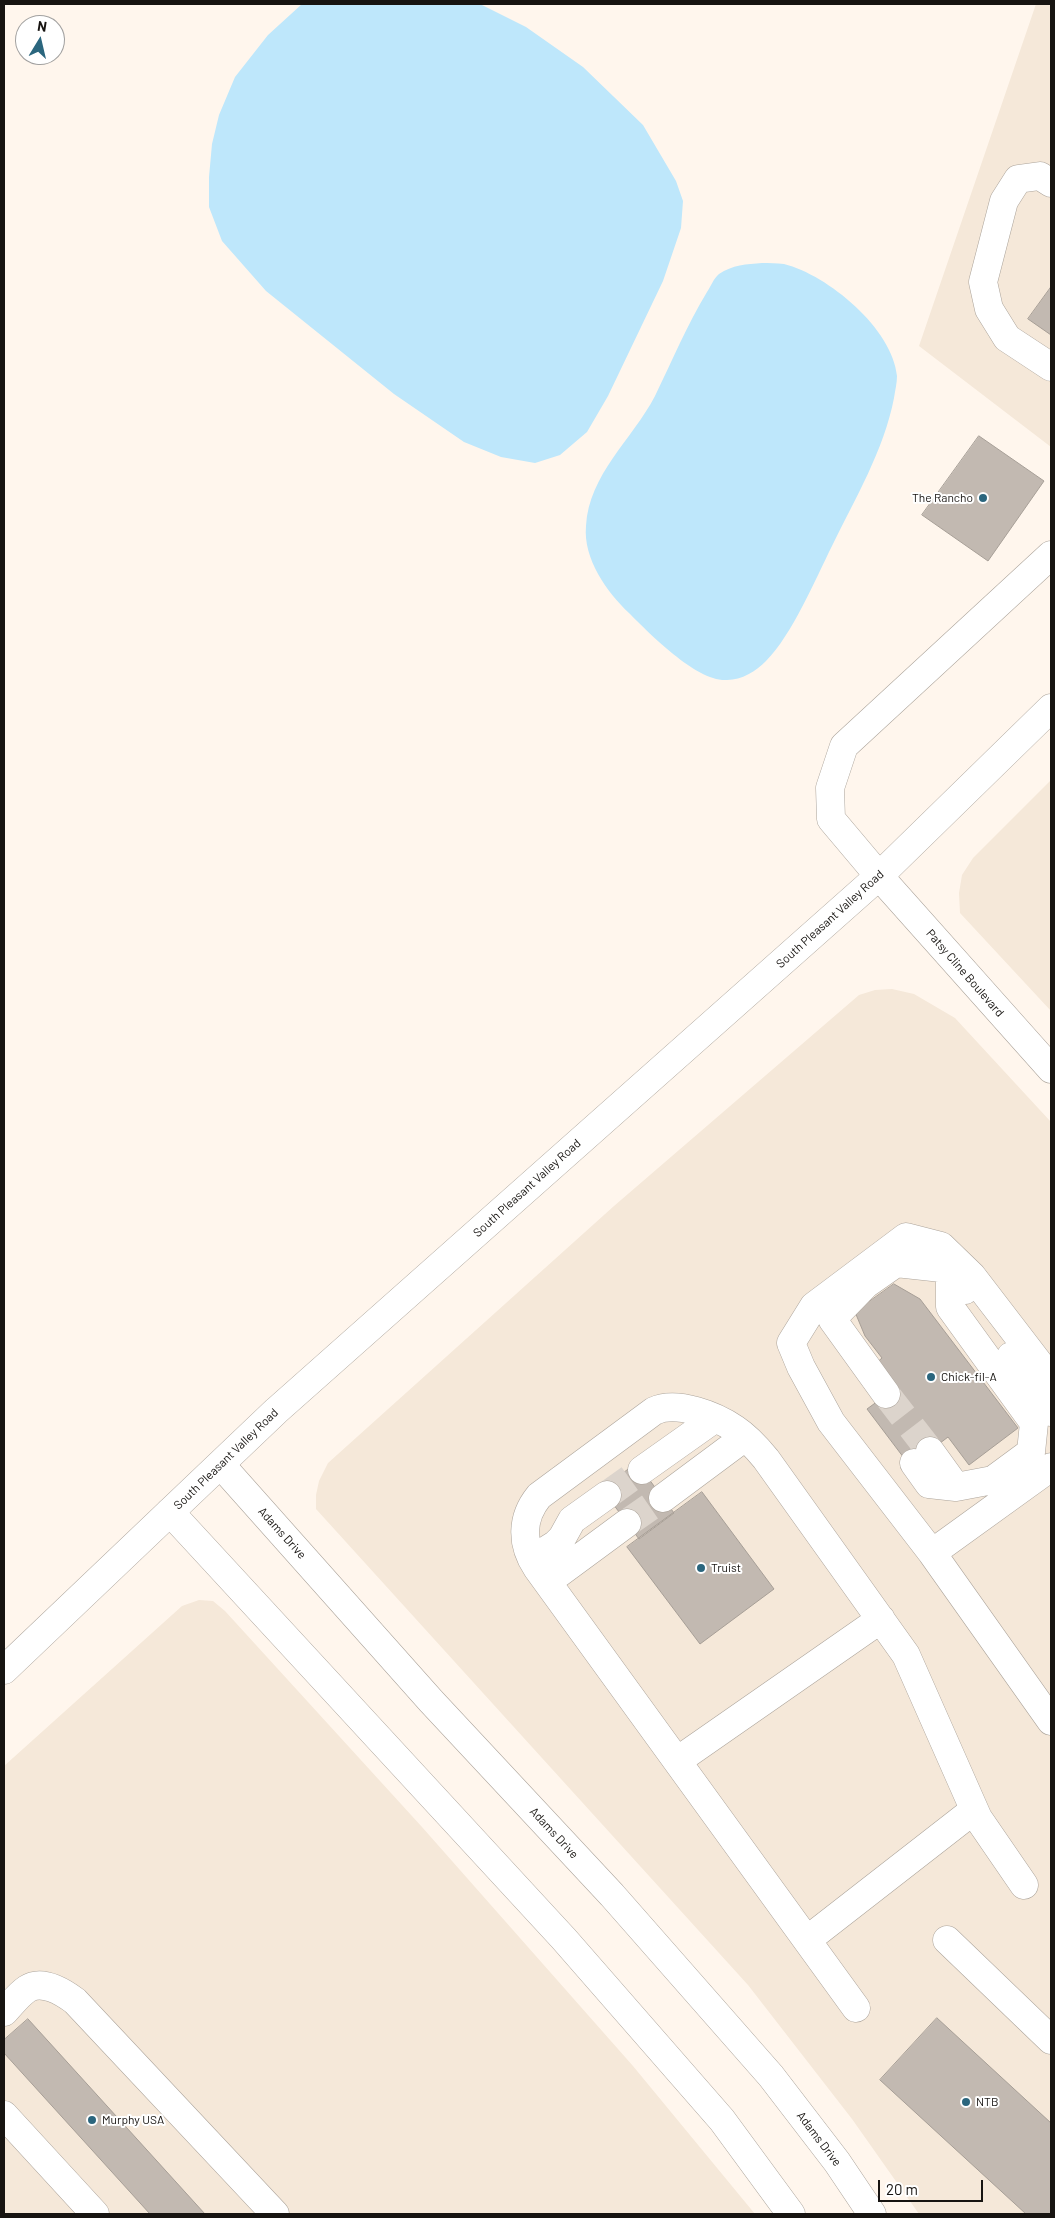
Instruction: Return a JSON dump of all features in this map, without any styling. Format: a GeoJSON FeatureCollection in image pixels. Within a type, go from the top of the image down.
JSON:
{"type":"FeatureCollection","features":[{"type":"Feature","properties":{"kind":"street"},"geometry":{"type":"LineString","coordinates":[[1051,183],[1040,176],[1018,179],[1004,201],[984,282],[989,309],[1007,338],[1051,367]]}},
{"type":"Feature","properties":{"kind":"street","name":"Patsy Cline Boulevard"},"geometry":{"type":"LineString","coordinates":[[1051,554],[844,746],[830,788],[831,819],[879,876],[1051,1069]]}},
{"type":"Feature","properties":{"kind":"street","name":"South Pleasant Valley Road"},"geometry":{"type":"LineString","coordinates":[[4,1670],[283,1405],[879,876],[1051,708]]}},
{"type":"Feature","properties":{"kind":"street"},"geometry":{"type":"LineString","coordinates":[[1051,1379],[972,1276],[942,1246],[906,1237],[814,1306],[791,1343],[801,1367],[832,1422],[932,1553],[1051,1720]]}},
{"type":"Feature","properties":{"kind":"street"},"geometry":{"type":"LineString","coordinates":[[879,1393],[832,1319],[866,1284],[896,1264],[942,1268],[965,1291],[1051,1412]]}},
{"type":"Feature","properties":{"kind":"street"},"geometry":{"type":"LineString","coordinates":[[922,1457],[929,1484],[956,1487],[993,1480],[1031,1452],[1034,1423],[950,1307],[950,1276]]}},
{"type":"Feature","properties":{"kind":"street"},"geometry":{"type":"LineString","coordinates":[[856,2008],[538,1569],[526,1548],[526,1521],[534,1502],[539,1496],[660,1409],[682,1408],[730,1428],[766,1459],[906,1654],[981,1825],[1024,1885]]}},
{"type":"Feature","properties":{"kind":"street"},"geometry":{"type":"LineString","coordinates":[[730,1428],[652,1484],[730,1428]]}},
{"type":"Feature","properties":{"kind":"street","name":"Adams Drive"},"geometry":{"type":"LineString","coordinates":[[221,1465],[431,1701],[612,1895],[771,2076],[837,2162],[872,2214]]}},
{"type":"Feature","properties":{"kind":"street"},"geometry":{"type":"LineString","coordinates":[[932,1553],[1051,1467]]}},
{"type":"Feature","properties":{"kind":"street"},"geometry":{"type":"LineString","coordinates":[[538,1569],[562,1538],[572,1520],[617,1509]]}},
{"type":"Feature","properties":{"kind":"street"},"geometry":{"type":"LineString","coordinates":[[170,1512],[564,1939],[722,2120],[791,2214]]}},
{"type":"Feature","properties":{"kind":"street"},"geometry":{"type":"LineString","coordinates":[[677,1761],[881,1619]]}},
{"type":"Feature","properties":{"kind":"street"},"geometry":{"type":"LineString","coordinates":[[807,1940],[974,1810]]}},
{"type":"Feature","properties":{"kind":"street"},"geometry":{"type":"LineString","coordinates":[[947,1940],[1051,2040]]}},
{"type":"Feature","properties":{"kind":"street"},"geometry":{"type":"LineString","coordinates":[[4,2012],[27,1989],[38,1987],[52,1988],[75,2002],[275,2214]]}},
{"type":"Feature","properties":{"kind":"street"},"geometry":{"type":"LineString","coordinates":[[4,2115],[96,2214]]}},
{"type":"Feature","properties":{"kind":"shaded area"},"geometry":{"type":"Polygon","coordinates":[[[1036,4],[1051,4],[1051,447],[919,346],[1036,4]]]}},
{"type":"Feature","properties":{"kind":"shaded area"},"geometry":{"type":"Polygon","coordinates":[[[1051,780],[1051,1011],[960,913],[959,893],[962,875],[973,858],[1051,780]]]}},
{"type":"Feature","properties":{"kind":"shaded area"},"geometry":{"type":"Polygon","coordinates":[[[892,989],[914,994],[955,1018],[1051,1122],[1051,2214],[919,2214],[852,2119],[748,1985],[316,1509],[319,1481],[328,1463],[614,1206],[859,995],[875,990],[892,989]]]}},
{"type":"Feature","properties":{"kind":"shaded area"},"geometry":{"type":"Polygon","coordinates":[[[199,1600],[213,1601],[225,1611],[422,1827],[633,2066],[755,2214],[4,2214],[4,1766],[182,1606],[199,1600]]]}},
{"type":"Feature","properties":{"kind":"water"},"geometry":{"type":"Polygon","coordinates":[[[302,4],[480,4],[526,27],[583,67],[643,125],[676,181],[683,201],[681,228],[663,281],[608,396],[587,432],[560,455],[535,463],[501,457],[464,442],[394,394],[266,291],[222,241],[209,207],[212,144],[219,115],[235,77],[268,35],[302,4]]]}},
{"type":"Feature","properties":{"kind":"water"},"geometry":{"type":"Polygon","coordinates":[[[762,263],[784,264],[801,270],[820,280],[856,306],[884,340],[893,358],[897,379],[889,417],[876,455],[811,590],[785,637],[762,665],[743,677],[733,680],[715,679],[688,665],[661,644],[621,605],[605,585],[592,562],[588,551],[586,526],[589,507],[603,474],[646,412],[686,330],[714,280],[719,274],[734,267],[762,263]]]}},
{"type":"Feature","properties":{"kind":"building"},"geometry":{"type":"Polygon","coordinates":[[[1051,287],[1051,335],[1028,319],[1051,287]]]}},
{"type":"Feature","properties":{"kind":"building","name":"The Rancho"},"geometry":{"type":"Polygon","coordinates":[[[979,436],[1044,481],[988,561],[922,515],[979,436]]]}},
{"type":"Feature","properties":{"kind":"building","name":"Chick-fil-A"},"geometry":{"type":"Polygon","coordinates":[[[894,1284],[920,1299],[1018,1428],[969,1465],[948,1437],[910,1466],[867,1409],[893,1390],[874,1365],[882,1358],[865,1336],[855,1312],[894,1284]]]}},
{"type":"Feature","properties":{"kind":"building"},"geometry":{"type":"Polygon","coordinates":[[[637,1463],[674,1513],[639,1539],[602,1489],[637,1463]]]}},
{"type":"Feature","properties":{"kind":"building","name":"Truist"},"geometry":{"type":"Polygon","coordinates":[[[702,1492],[774,1589],[700,1644],[627,1547],[702,1492]]]}},
{"type":"Feature","properties":{"kind":"building","name":"NTB"},"geometry":{"type":"Polygon","coordinates":[[[937,2018],[1051,2123],[1051,2214],[1026,2214],[880,2080],[937,2018]]]}},
{"type":"Feature","properties":{"kind":"building","name":"Murphy USA"},"geometry":{"type":"Polygon","coordinates":[[[28,2019],[205,2214],[150,2214],[4,2053],[4,2040],[28,2019]]]}},
{"type":"Feature","properties":{"kind":"tunnel"},"geometry":{"type":"LineString","coordinates":[[886,1394],[930,1451]]}},
{"type":"Feature","properties":{"kind":"tunnel"},"geometry":{"type":"LineString","coordinates":[[607,1495],[642,1470]]}},
{"type":"Feature","properties":{"kind":"tunnel"},"geometry":{"type":"LineString","coordinates":[[627,1523],[663,1498]]}},
{"type":"Feature","properties":{"kind":"place","name":"The Rancho"},"geometry":{"type":"Point","coordinates":[983,498]}},
{"type":"Feature","properties":{"kind":"place","name":"Chick-fil-A"},"geometry":{"type":"Point","coordinates":[931,1377]}},
{"type":"Feature","properties":{"kind":"place","name":"Truist"},"geometry":{"type":"Point","coordinates":[701,1568]}},
{"type":"Feature","properties":{"kind":"place","name":"NTB"},"geometry":{"type":"Point","coordinates":[966,2102]}},
{"type":"Feature","properties":{"kind":"place","name":"Murphy USA"},"geometry":{"type":"Point","coordinates":[92,2120]}}]}
